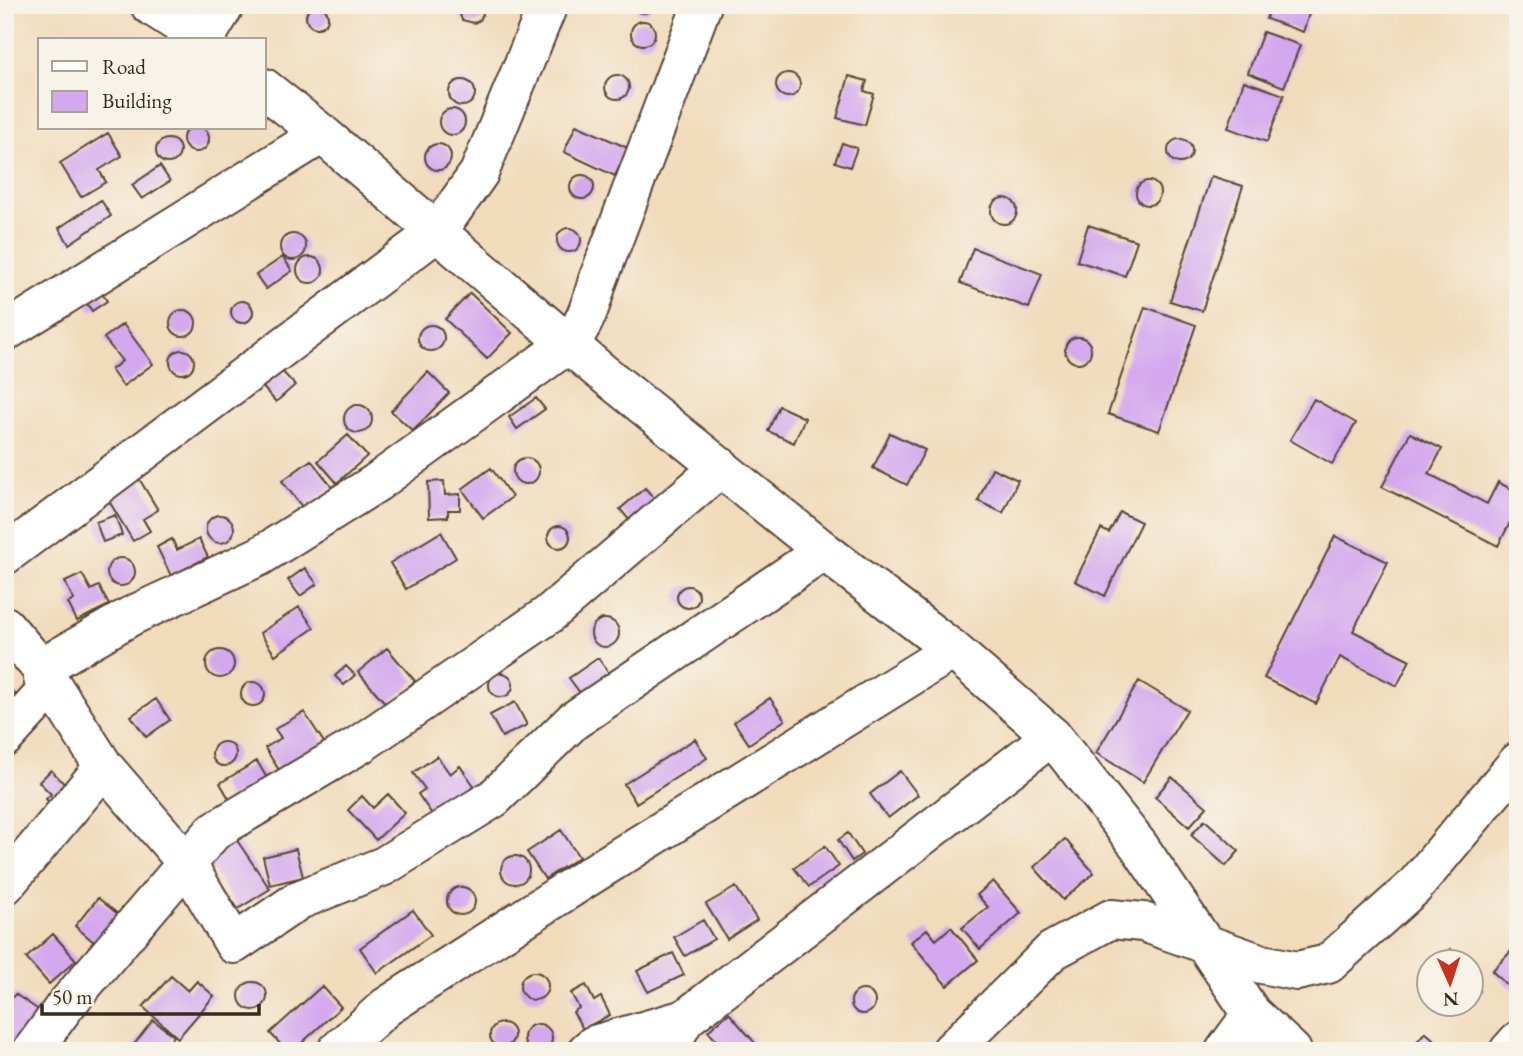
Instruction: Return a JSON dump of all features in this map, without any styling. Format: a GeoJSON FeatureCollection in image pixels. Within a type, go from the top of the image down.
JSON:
{"type":"FeatureCollection","features":[{"type":"Feature","properties":{"kind":"street"},"geometry":{"type":"LineString","coordinates":[[150,5],[201,38]]}},
{"type":"Feature","properties":{"kind":"street"},"geometry":{"type":"LineString","coordinates":[[205,38],[225,5]]}},
{"type":"Feature","properties":{"kind":"street"},"geometry":{"type":"LineString","coordinates":[[5,555],[437,233],[479,173],[548,5]]}},
{"type":"Feature","properties":{"kind":"street"},"geometry":{"type":"LineString","coordinates":[[41,668],[131,616],[260,556],[376,483],[568,344],[583,323],[592,302],[597,281],[702,5]]}},
{"type":"Feature","properties":{"kind":"street"},"geometry":{"type":"LineString","coordinates":[[266,90],[322,134],[568,344],[824,551],[953,650],[1052,736],[1139,846],[1251,1014],[1292,1051]]}},
{"type":"Feature","properties":{"kind":"street"},"geometry":{"type":"LineString","coordinates":[[5,332],[322,134]]}},
{"type":"Feature","properties":{"kind":"street"},"geometry":{"type":"LineString","coordinates":[[32,1051],[65,1006],[214,831],[359,745],[548,614],[721,467]]}},
{"type":"Feature","properties":{"kind":"street"},"geometry":{"type":"LineString","coordinates":[[5,626],[41,668],[104,767],[186,862],[234,944],[299,900],[384,866],[494,799],[573,721],[824,551]]}},
{"type":"Feature","properties":{"kind":"street"},"geometry":{"type":"LineString","coordinates":[[337,1051],[386,1007],[586,878],[953,650]]}},
{"type":"Feature","properties":{"kind":"street"},"geometry":{"type":"LineString","coordinates":[[5,737],[46,692],[41,668]]}},
{"type":"Feature","properties":{"kind":"street"},"geometry":{"type":"LineString","coordinates":[[587,1051],[594,1045],[676,1035],[1052,736]]}},
{"type":"Feature","properties":{"kind":"street"},"geometry":{"type":"LineString","coordinates":[[951,1051],[1052,951],[1111,919],[1143,922],[1262,964],[1297,971],[1328,964],[1414,887],[1518,762]]}},
{"type":"Feature","properties":{"kind":"street"},"geometry":{"type":"LineString","coordinates":[[5,886],[104,767]]}},
{"type":"Feature","properties":{"kind":"street"},"geometry":{"type":"LineString","coordinates":[[1225,1051],[1251,1014]]}},
{"type":"Feature","properties":{"kind":"street"},"geometry":{"type":"LineString","coordinates":[[1509,1051],[1518,1041]]}},
{"type":"Feature","properties":{"kind":"building"},"geometry":{"type":"Polygon","coordinates":[[[462,5],[481,5],[483,14],[480,20],[474,23],[462,20],[459,12],[462,5]]]}},
{"type":"Feature","properties":{"kind":"building"},"geometry":{"type":"Polygon","coordinates":[[[632,5],[655,5],[644,13],[632,5]]]}},
{"type":"Feature","properties":{"kind":"building"},"geometry":{"type":"Polygon","coordinates":[[[1271,5],[1312,5],[1303,32],[1266,19],[1271,5]]]}},
{"type":"Feature","properties":{"kind":"building"},"geometry":{"type":"Polygon","coordinates":[[[317,6],[325,9],[328,17],[325,25],[317,28],[309,25],[306,17],[309,9],[317,6]]]}},
{"type":"Feature","properties":{"kind":"building"},"geometry":{"type":"Polygon","coordinates":[[[643,21],[651,25],[655,33],[651,41],[643,45],[635,41],[631,33],[635,25],[643,21]]]}},
{"type":"Feature","properties":{"kind":"building"},"geometry":{"type":"Polygon","coordinates":[[[1263,32],[1300,45],[1284,87],[1248,73],[1263,32]]]}},
{"type":"Feature","properties":{"kind":"building"},"geometry":{"type":"Polygon","coordinates":[[[788,73],[796,77],[800,85],[796,93],[788,97],[780,93],[776,85],[780,77],[788,73]]]}},
{"type":"Feature","properties":{"kind":"building"},"geometry":{"type":"Polygon","coordinates":[[[617,75],[625,79],[629,87],[625,95],[617,99],[609,95],[605,87],[609,79],[617,75]]]}},
{"type":"Feature","properties":{"kind":"building"},"geometry":{"type":"Polygon","coordinates":[[[849,76],[867,81],[864,91],[874,94],[865,125],[837,118],[849,76]]]}},
{"type":"Feature","properties":{"kind":"building"},"geometry":{"type":"Polygon","coordinates":[[[462,80],[471,84],[475,93],[471,102],[462,106],[453,102],[449,93],[453,84],[462,80]]]}},
{"type":"Feature","properties":{"kind":"building"},"geometry":{"type":"Polygon","coordinates":[[[1244,81],[1284,95],[1267,142],[1228,128],[1244,81]]]}},
{"type":"Feature","properties":{"kind":"building"},"geometry":{"type":"Polygon","coordinates":[[[452,109],[461,113],[465,122],[461,131],[452,135],[443,131],[439,122],[443,113],[452,109]]]}},
{"type":"Feature","properties":{"kind":"building"},"geometry":{"type":"Polygon","coordinates":[[[576,125],[628,148],[615,176],[564,152],[576,125]]]}},
{"type":"Feature","properties":{"kind":"building"},"geometry":{"type":"Polygon","coordinates":[[[187,130],[205,130],[208,144],[201,151],[191,151],[184,144],[187,130]]]}},
{"type":"Feature","properties":{"kind":"building"},"geometry":{"type":"Polygon","coordinates":[[[108,133],[122,156],[99,170],[106,182],[81,197],[60,163],[108,133]]]}},
{"type":"Feature","properties":{"kind":"building"},"geometry":{"type":"Polygon","coordinates":[[[168,139],[177,142],[180,151],[177,160],[168,163],[159,160],[156,151],[159,142],[168,139]]]}},
{"type":"Feature","properties":{"kind":"building"},"geometry":{"type":"Polygon","coordinates":[[[1180,139],[1188,143],[1192,151],[1188,159],[1180,163],[1172,159],[1168,151],[1172,143],[1180,139]]]}},
{"type":"Feature","properties":{"kind":"building"},"geometry":{"type":"Polygon","coordinates":[[[842,143],[857,148],[850,167],[835,162],[842,143]]]}},
{"type":"Feature","properties":{"kind":"building"},"geometry":{"type":"Polygon","coordinates":[[[438,144],[447,148],[451,157],[447,166],[438,170],[429,166],[425,157],[429,148],[438,144]]]}},
{"type":"Feature","properties":{"kind":"building"},"geometry":{"type":"Polygon","coordinates":[[[160,166],[170,181],[142,199],[132,185],[160,166]]]}},
{"type":"Feature","properties":{"kind":"building"},"geometry":{"type":"Polygon","coordinates":[[[582,175],[590,179],[594,187],[590,195],[582,199],[574,195],[570,187],[574,179],[582,175]]]}},
{"type":"Feature","properties":{"kind":"building"},"geometry":{"type":"Polygon","coordinates":[[[1211,176],[1243,186],[1202,311],[1170,301],[1211,176]]]}},
{"type":"Feature","properties":{"kind":"building"},"geometry":{"type":"Polygon","coordinates":[[[1148,181],[1156,185],[1160,193],[1156,201],[1148,205],[1140,201],[1136,193],[1140,185],[1148,181]]]}},
{"type":"Feature","properties":{"kind":"building"},"geometry":{"type":"Polygon","coordinates":[[[1004,198],[1013,202],[1017,211],[1013,220],[1004,224],[995,220],[991,211],[995,202],[1004,198]]]}},
{"type":"Feature","properties":{"kind":"building"},"geometry":{"type":"Polygon","coordinates":[[[101,200],[111,216],[69,244],[59,228],[101,200]]]}},
{"type":"Feature","properties":{"kind":"building"},"geometry":{"type":"Polygon","coordinates":[[[1088,225],[1137,241],[1125,276],[1077,261],[1088,225]]]}},
{"type":"Feature","properties":{"kind":"building"},"geometry":{"type":"Polygon","coordinates":[[[569,228],[577,232],[581,240],[577,248],[569,252],[561,248],[557,240],[561,232],[569,228]]]}},
{"type":"Feature","properties":{"kind":"building"},"geometry":{"type":"Polygon","coordinates":[[[293,234],[302,238],[306,247],[302,256],[293,260],[284,256],[280,247],[284,238],[293,234]]]}},
{"type":"Feature","properties":{"kind":"building"},"geometry":{"type":"Polygon","coordinates":[[[973,248],[1042,274],[1029,308],[960,283],[973,248]]]}},
{"type":"Feature","properties":{"kind":"building"},"geometry":{"type":"Polygon","coordinates":[[[283,257],[292,271],[266,289],[256,275],[283,257]]]}},
{"type":"Feature","properties":{"kind":"building"},"geometry":{"type":"Polygon","coordinates":[[[310,257],[319,261],[323,270],[319,279],[310,283],[301,279],[297,270],[301,261],[310,257]]]}},
{"type":"Feature","properties":{"kind":"building"},"geometry":{"type":"Polygon","coordinates":[[[99,289],[107,301],[92,311],[84,299],[99,289]]]}},
{"type":"Feature","properties":{"kind":"building"},"geometry":{"type":"Polygon","coordinates":[[[470,293],[512,333],[487,359],[445,319],[470,293]]]}},
{"type":"Feature","properties":{"kind":"building"},"geometry":{"type":"Polygon","coordinates":[[[242,301],[250,304],[253,312],[250,320],[242,323],[234,320],[231,312],[234,304],[242,301]]]}},
{"type":"Feature","properties":{"kind":"building"},"geometry":{"type":"Polygon","coordinates":[[[1145,307],[1196,325],[1159,431],[1108,414],[1145,307]]]}},
{"type":"Feature","properties":{"kind":"building"},"geometry":{"type":"Polygon","coordinates":[[[183,310],[192,314],[196,323],[192,332],[183,336],[174,332],[170,323],[174,314],[183,310]]]}},
{"type":"Feature","properties":{"kind":"building"},"geometry":{"type":"Polygon","coordinates":[[[123,324],[153,364],[123,386],[111,370],[122,361],[104,338],[123,324]]]}},
{"type":"Feature","properties":{"kind":"building"},"geometry":{"type":"Polygon","coordinates":[[[431,325],[440,329],[444,338],[440,347],[431,351],[422,347],[418,338],[422,329],[431,325]]]}},
{"type":"Feature","properties":{"kind":"building"},"geometry":{"type":"Polygon","coordinates":[[[1078,337],[1087,341],[1091,350],[1087,359],[1078,363],[1069,359],[1065,350],[1069,341],[1078,337]]]}},
{"type":"Feature","properties":{"kind":"building"},"geometry":{"type":"Polygon","coordinates":[[[182,350],[190,354],[194,362],[190,370],[182,374],[174,370],[170,362],[174,354],[182,350]]]}},
{"type":"Feature","properties":{"kind":"building"},"geometry":{"type":"Polygon","coordinates":[[[278,367],[295,385],[276,402],[260,384],[278,367]]]}},
{"type":"Feature","properties":{"kind":"building"},"geometry":{"type":"Polygon","coordinates":[[[428,372],[449,393],[413,431],[391,411],[428,372]]]}},
{"type":"Feature","properties":{"kind":"building"},"geometry":{"type":"Polygon","coordinates":[[[536,398],[545,409],[517,429],[509,417],[536,398]]]}},
{"type":"Feature","properties":{"kind":"building"},"geometry":{"type":"Polygon","coordinates":[[[1314,399],[1356,423],[1332,464],[1290,440],[1314,399]]]}},
{"type":"Feature","properties":{"kind":"building"},"geometry":{"type":"Polygon","coordinates":[[[358,405],[368,409],[372,419],[368,429],[358,433],[348,429],[344,419],[348,409],[358,405]]]}},
{"type":"Feature","properties":{"kind":"building"},"geometry":{"type":"Polygon","coordinates":[[[779,406],[805,418],[794,443],[768,431],[779,406]]]}},
{"type":"Feature","properties":{"kind":"building"},"geometry":{"type":"Polygon","coordinates":[[[890,433],[925,450],[907,485],[873,468],[890,433]]]}},
{"type":"Feature","properties":{"kind":"building"},"geometry":{"type":"Polygon","coordinates":[[[1410,433],[1442,449],[1429,474],[1487,504],[1498,482],[1518,493],[1518,507],[1498,546],[1382,487],[1410,433]]]}},
{"type":"Feature","properties":{"kind":"building"},"geometry":{"type":"Polygon","coordinates":[[[348,435],[367,456],[337,483],[318,461],[348,435]]]}},
{"type":"Feature","properties":{"kind":"building"},"geometry":{"type":"Polygon","coordinates":[[[526,458],[535,462],[539,471],[535,480],[526,484],[517,480],[513,471],[517,462],[526,458]]]}},
{"type":"Feature","properties":{"kind":"building"},"geometry":{"type":"Polygon","coordinates":[[[311,460],[332,487],[303,508],[282,481],[311,460]]]}},
{"type":"Feature","properties":{"kind":"building"},"geometry":{"type":"Polygon","coordinates":[[[491,468],[512,497],[483,518],[462,489],[491,468]]]}},
{"type":"Feature","properties":{"kind":"building"},"geometry":{"type":"Polygon","coordinates":[[[992,468],[1018,480],[1003,513],[978,501],[992,468]]]}},
{"type":"Feature","properties":{"kind":"building"},"geometry":{"type":"Polygon","coordinates":[[[138,477],[158,510],[143,519],[150,531],[133,541],[106,496],[138,477]]]}},
{"type":"Feature","properties":{"kind":"building"},"geometry":{"type":"Polygon","coordinates":[[[444,481],[445,495],[460,494],[460,510],[448,510],[448,517],[429,518],[428,482],[444,481]]]}},
{"type":"Feature","properties":{"kind":"building"},"geometry":{"type":"Polygon","coordinates":[[[645,488],[659,504],[634,526],[620,509],[645,488]]]}},
{"type":"Feature","properties":{"kind":"building"},"geometry":{"type":"Polygon","coordinates":[[[1120,512],[1141,522],[1105,596],[1075,581],[1101,529],[1109,533],[1120,512]]]}},
{"type":"Feature","properties":{"kind":"building"},"geometry":{"type":"Polygon","coordinates":[[[115,515],[122,535],[103,542],[96,522],[115,515]]]}},
{"type":"Feature","properties":{"kind":"building"},"geometry":{"type":"Polygon","coordinates":[[[220,515],[230,519],[234,529],[230,539],[220,543],[210,539],[206,529],[210,519],[220,515]]]}},
{"type":"Feature","properties":{"kind":"building"},"geometry":{"type":"Polygon","coordinates":[[[559,526],[567,529],[570,537],[567,545],[559,548],[551,545],[548,537],[551,529],[559,526]]]}},
{"type":"Feature","properties":{"kind":"building"},"geometry":{"type":"Polygon","coordinates":[[[441,532],[456,558],[406,589],[390,563],[441,532]]]}},
{"type":"Feature","properties":{"kind":"building"},"geometry":{"type":"Polygon","coordinates":[[[1335,536],[1388,562],[1353,631],[1410,660],[1397,686],[1340,657],[1316,704],[1264,678],[1335,536]]]}},
{"type":"Feature","properties":{"kind":"building"},"geometry":{"type":"Polygon","coordinates":[[[172,539],[177,550],[199,539],[208,557],[171,576],[157,547],[172,539]]]}},
{"type":"Feature","properties":{"kind":"building"},"geometry":{"type":"Polygon","coordinates":[[[121,558],[131,562],[135,572],[131,582],[121,586],[111,582],[107,572],[111,562],[121,558]]]}},
{"type":"Feature","properties":{"kind":"building"},"geometry":{"type":"Polygon","coordinates":[[[305,568],[317,584],[300,596],[288,580],[305,568]]]}},
{"type":"Feature","properties":{"kind":"building"},"geometry":{"type":"Polygon","coordinates":[[[82,574],[91,590],[99,586],[109,605],[77,621],[68,603],[74,600],[65,582],[82,574]]]}},
{"type":"Feature","properties":{"kind":"building"},"geometry":{"type":"Polygon","coordinates":[[[688,586],[696,589],[699,597],[696,605],[688,608],[680,605],[677,597],[680,589],[688,586]]]}},
{"type":"Feature","properties":{"kind":"building"},"geometry":{"type":"Polygon","coordinates":[[[299,607],[314,628],[275,655],[260,633],[299,607]]]}},
{"type":"Feature","properties":{"kind":"building"},"geometry":{"type":"Polygon","coordinates":[[[605,619],[615,623],[619,633],[615,643],[605,647],[595,643],[591,633],[595,623],[605,619]]]}},
{"type":"Feature","properties":{"kind":"building"},"geometry":{"type":"Polygon","coordinates":[[[387,648],[415,681],[387,705],[358,672],[387,648]]]}},
{"type":"Feature","properties":{"kind":"building"},"geometry":{"type":"Polygon","coordinates":[[[220,650],[230,654],[234,664],[230,674],[220,678],[210,674],[206,664],[210,654],[220,650]]]}},
{"type":"Feature","properties":{"kind":"building"},"geometry":{"type":"Polygon","coordinates":[[[598,658],[609,673],[581,694],[569,678],[598,658]]]}},
{"type":"Feature","properties":{"kind":"building"},"geometry":{"type":"Polygon","coordinates":[[[346,666],[355,675],[344,685],[335,676],[346,666]]]}},
{"type":"Feature","properties":{"kind":"building"},"geometry":{"type":"Polygon","coordinates":[[[501,673],[510,676],[513,685],[510,694],[501,697],[492,694],[489,685],[492,676],[501,673]]]}},
{"type":"Feature","properties":{"kind":"building"},"geometry":{"type":"Polygon","coordinates":[[[1139,681],[1187,710],[1143,782],[1096,753],[1139,681]]]}},
{"type":"Feature","properties":{"kind":"building"},"geometry":{"type":"Polygon","coordinates":[[[253,682],[262,685],[265,694],[262,703],[253,706],[244,703],[241,694],[244,685],[253,682]]]}},
{"type":"Feature","properties":{"kind":"building"},"geometry":{"type":"Polygon","coordinates":[[[5,683],[16,695],[5,706],[5,683]]]}},
{"type":"Feature","properties":{"kind":"building"},"geometry":{"type":"Polygon","coordinates":[[[770,698],[785,720],[749,744],[734,722],[770,698]]]}},
{"type":"Feature","properties":{"kind":"building"},"geometry":{"type":"Polygon","coordinates":[[[156,699],[170,720],[146,737],[131,716],[156,699]]]}},
{"type":"Feature","properties":{"kind":"building"},"geometry":{"type":"Polygon","coordinates":[[[515,702],[527,725],[502,737],[490,715],[515,702]]]}},
{"type":"Feature","properties":{"kind":"building"},"geometry":{"type":"Polygon","coordinates":[[[304,712],[325,744],[281,773],[265,748],[281,738],[275,729],[304,712]]]}},
{"type":"Feature","properties":{"kind":"building"},"geometry":{"type":"Polygon","coordinates":[[[695,739],[707,758],[636,803],[624,784],[695,739]]]}},
{"type":"Feature","properties":{"kind":"building"},"geometry":{"type":"Polygon","coordinates":[[[224,742],[232,746],[236,754],[232,762],[224,766],[216,762],[212,754],[216,746],[224,742]]]}},
{"type":"Feature","properties":{"kind":"building"},"geometry":{"type":"Polygon","coordinates":[[[437,756],[450,774],[460,766],[475,787],[434,817],[418,794],[425,789],[413,773],[437,756]]]}},
{"type":"Feature","properties":{"kind":"building"},"geometry":{"type":"Polygon","coordinates":[[[257,761],[268,780],[231,802],[220,783],[257,761]]]}},
{"type":"Feature","properties":{"kind":"building"},"geometry":{"type":"Polygon","coordinates":[[[51,770],[71,791],[54,808],[46,799],[51,794],[39,782],[51,770]]]}},
{"type":"Feature","properties":{"kind":"building"},"geometry":{"type":"Polygon","coordinates":[[[900,771],[918,795],[888,818],[870,794],[900,771]]]}},
{"type":"Feature","properties":{"kind":"building"},"geometry":{"type":"Polygon","coordinates":[[[1172,777],[1207,807],[1189,827],[1155,797],[1172,777]]]}},
{"type":"Feature","properties":{"kind":"building"},"geometry":{"type":"Polygon","coordinates":[[[388,794],[405,813],[376,840],[348,810],[362,796],[373,808],[388,794]]]}},
{"type":"Feature","properties":{"kind":"building"},"geometry":{"type":"Polygon","coordinates":[[[1205,820],[1239,851],[1226,866],[1191,835],[1205,820]]]}},
{"type":"Feature","properties":{"kind":"building"},"geometry":{"type":"Polygon","coordinates":[[[561,830],[579,857],[545,879],[527,852],[561,830]]]}},
{"type":"Feature","properties":{"kind":"building"},"geometry":{"type":"Polygon","coordinates":[[[848,833],[862,854],[852,861],[838,840],[848,833]]]}},
{"type":"Feature","properties":{"kind":"building"},"geometry":{"type":"Polygon","coordinates":[[[236,839],[270,889],[238,909],[205,859],[236,839]]]}},
{"type":"Feature","properties":{"kind":"building"},"geometry":{"type":"Polygon","coordinates":[[[1065,839],[1094,873],[1063,900],[1034,867],[1065,839]]]}},
{"type":"Feature","properties":{"kind":"building"},"geometry":{"type":"Polygon","coordinates":[[[825,846],[839,866],[809,887],[794,868],[825,846]]]}},
{"type":"Feature","properties":{"kind":"building"},"geometry":{"type":"Polygon","coordinates":[[[296,849],[303,877],[270,885],[263,857],[296,849]]]}},
{"type":"Feature","properties":{"kind":"building"},"geometry":{"type":"Polygon","coordinates":[[[515,856],[525,860],[529,870],[525,880],[515,884],[505,880],[501,870],[505,860],[515,856]]]}},
{"type":"Feature","properties":{"kind":"building"},"geometry":{"type":"Polygon","coordinates":[[[993,881],[1021,913],[980,949],[962,928],[988,907],[977,895],[993,881]]]}},
{"type":"Feature","properties":{"kind":"building"},"geometry":{"type":"Polygon","coordinates":[[[461,887],[471,891],[475,901],[471,911],[461,915],[451,911],[447,901],[451,891],[461,887]]]}},
{"type":"Feature","properties":{"kind":"building"},"geometry":{"type":"Polygon","coordinates":[[[736,887],[757,920],[727,939],[706,904],[736,887]]]}},
{"type":"Feature","properties":{"kind":"building"},"geometry":{"type":"Polygon","coordinates":[[[98,898],[119,915],[95,943],[75,926],[98,898]]]}},
{"type":"Feature","properties":{"kind":"building"},"geometry":{"type":"Polygon","coordinates":[[[413,910],[431,935],[377,973],[360,948],[413,910]]]}},
{"type":"Feature","properties":{"kind":"building"},"geometry":{"type":"Polygon","coordinates":[[[703,920],[714,939],[685,956],[674,937],[703,920]]]}},
{"type":"Feature","properties":{"kind":"building"},"geometry":{"type":"Polygon","coordinates":[[[951,927],[978,960],[947,986],[911,942],[927,929],[936,940],[951,927]]]}},
{"type":"Feature","properties":{"kind":"building"},"geometry":{"type":"Polygon","coordinates":[[[53,934],[76,960],[49,984],[26,958],[53,934]]]}},
{"type":"Feature","properties":{"kind":"building"},"geometry":{"type":"Polygon","coordinates":[[[1518,944],[1518,982],[1511,989],[1492,971],[1518,944]]]}},
{"type":"Feature","properties":{"kind":"building"},"geometry":{"type":"Polygon","coordinates":[[[673,953],[684,975],[648,992],[637,971],[673,953]]]}},
{"type":"Feature","properties":{"kind":"building"},"geometry":{"type":"Polygon","coordinates":[[[534,972],[544,976],[548,986],[544,996],[534,1000],[524,996],[520,986],[524,976],[534,972]]]}},
{"type":"Feature","properties":{"kind":"building"},"geometry":{"type":"Polygon","coordinates":[[[171,976],[188,991],[197,981],[214,996],[178,1038],[143,1007],[171,976]]]}},
{"type":"Feature","properties":{"kind":"building"},"geometry":{"type":"Polygon","coordinates":[[[253,982],[263,986],[267,996],[263,1006],[253,1010],[243,1006],[239,996],[243,986],[253,982]]]}},
{"type":"Feature","properties":{"kind":"building"},"geometry":{"type":"Polygon","coordinates":[[[586,985],[594,1001],[601,997],[610,1015],[583,1029],[573,1012],[579,1008],[571,993],[586,985]]]}},
{"type":"Feature","properties":{"kind":"building"},"geometry":{"type":"Polygon","coordinates":[[[322,986],[341,1007],[293,1051],[287,1051],[270,1033],[322,986]]]}},
{"type":"Feature","properties":{"kind":"building"},"geometry":{"type":"Polygon","coordinates":[[[863,990],[872,993],[875,1002],[872,1011],[863,1014],[854,1011],[851,1002],[854,993],[863,990]]]}},
{"type":"Feature","properties":{"kind":"building"},"geometry":{"type":"Polygon","coordinates":[[[15,994],[43,1013],[17,1051],[5,1051],[5,1007],[15,994]]]}},
{"type":"Feature","properties":{"kind":"building"},"geometry":{"type":"Polygon","coordinates":[[[729,1013],[755,1043],[746,1051],[725,1051],[708,1031],[729,1013]]]}},
{"type":"Feature","properties":{"kind":"building"},"geometry":{"type":"Polygon","coordinates":[[[153,1020],[174,1036],[163,1051],[129,1051],[153,1020]]]}},
{"type":"Feature","properties":{"kind":"building"},"geometry":{"type":"Polygon","coordinates":[[[502,1023],[511,1026],[514,1035],[511,1044],[502,1047],[493,1044],[490,1035],[493,1026],[502,1023]]]}},
{"type":"Feature","properties":{"kind":"building"},"geometry":{"type":"Polygon","coordinates":[[[538,1024],[548,1028],[552,1038],[548,1048],[538,1052],[528,1048],[524,1038],[528,1028],[538,1024]]]}},
{"type":"Feature","properties":{"kind":"building"},"geometry":{"type":"Polygon","coordinates":[[[1425,1032],[1447,1051],[1409,1051],[1425,1032]]]}}]}
